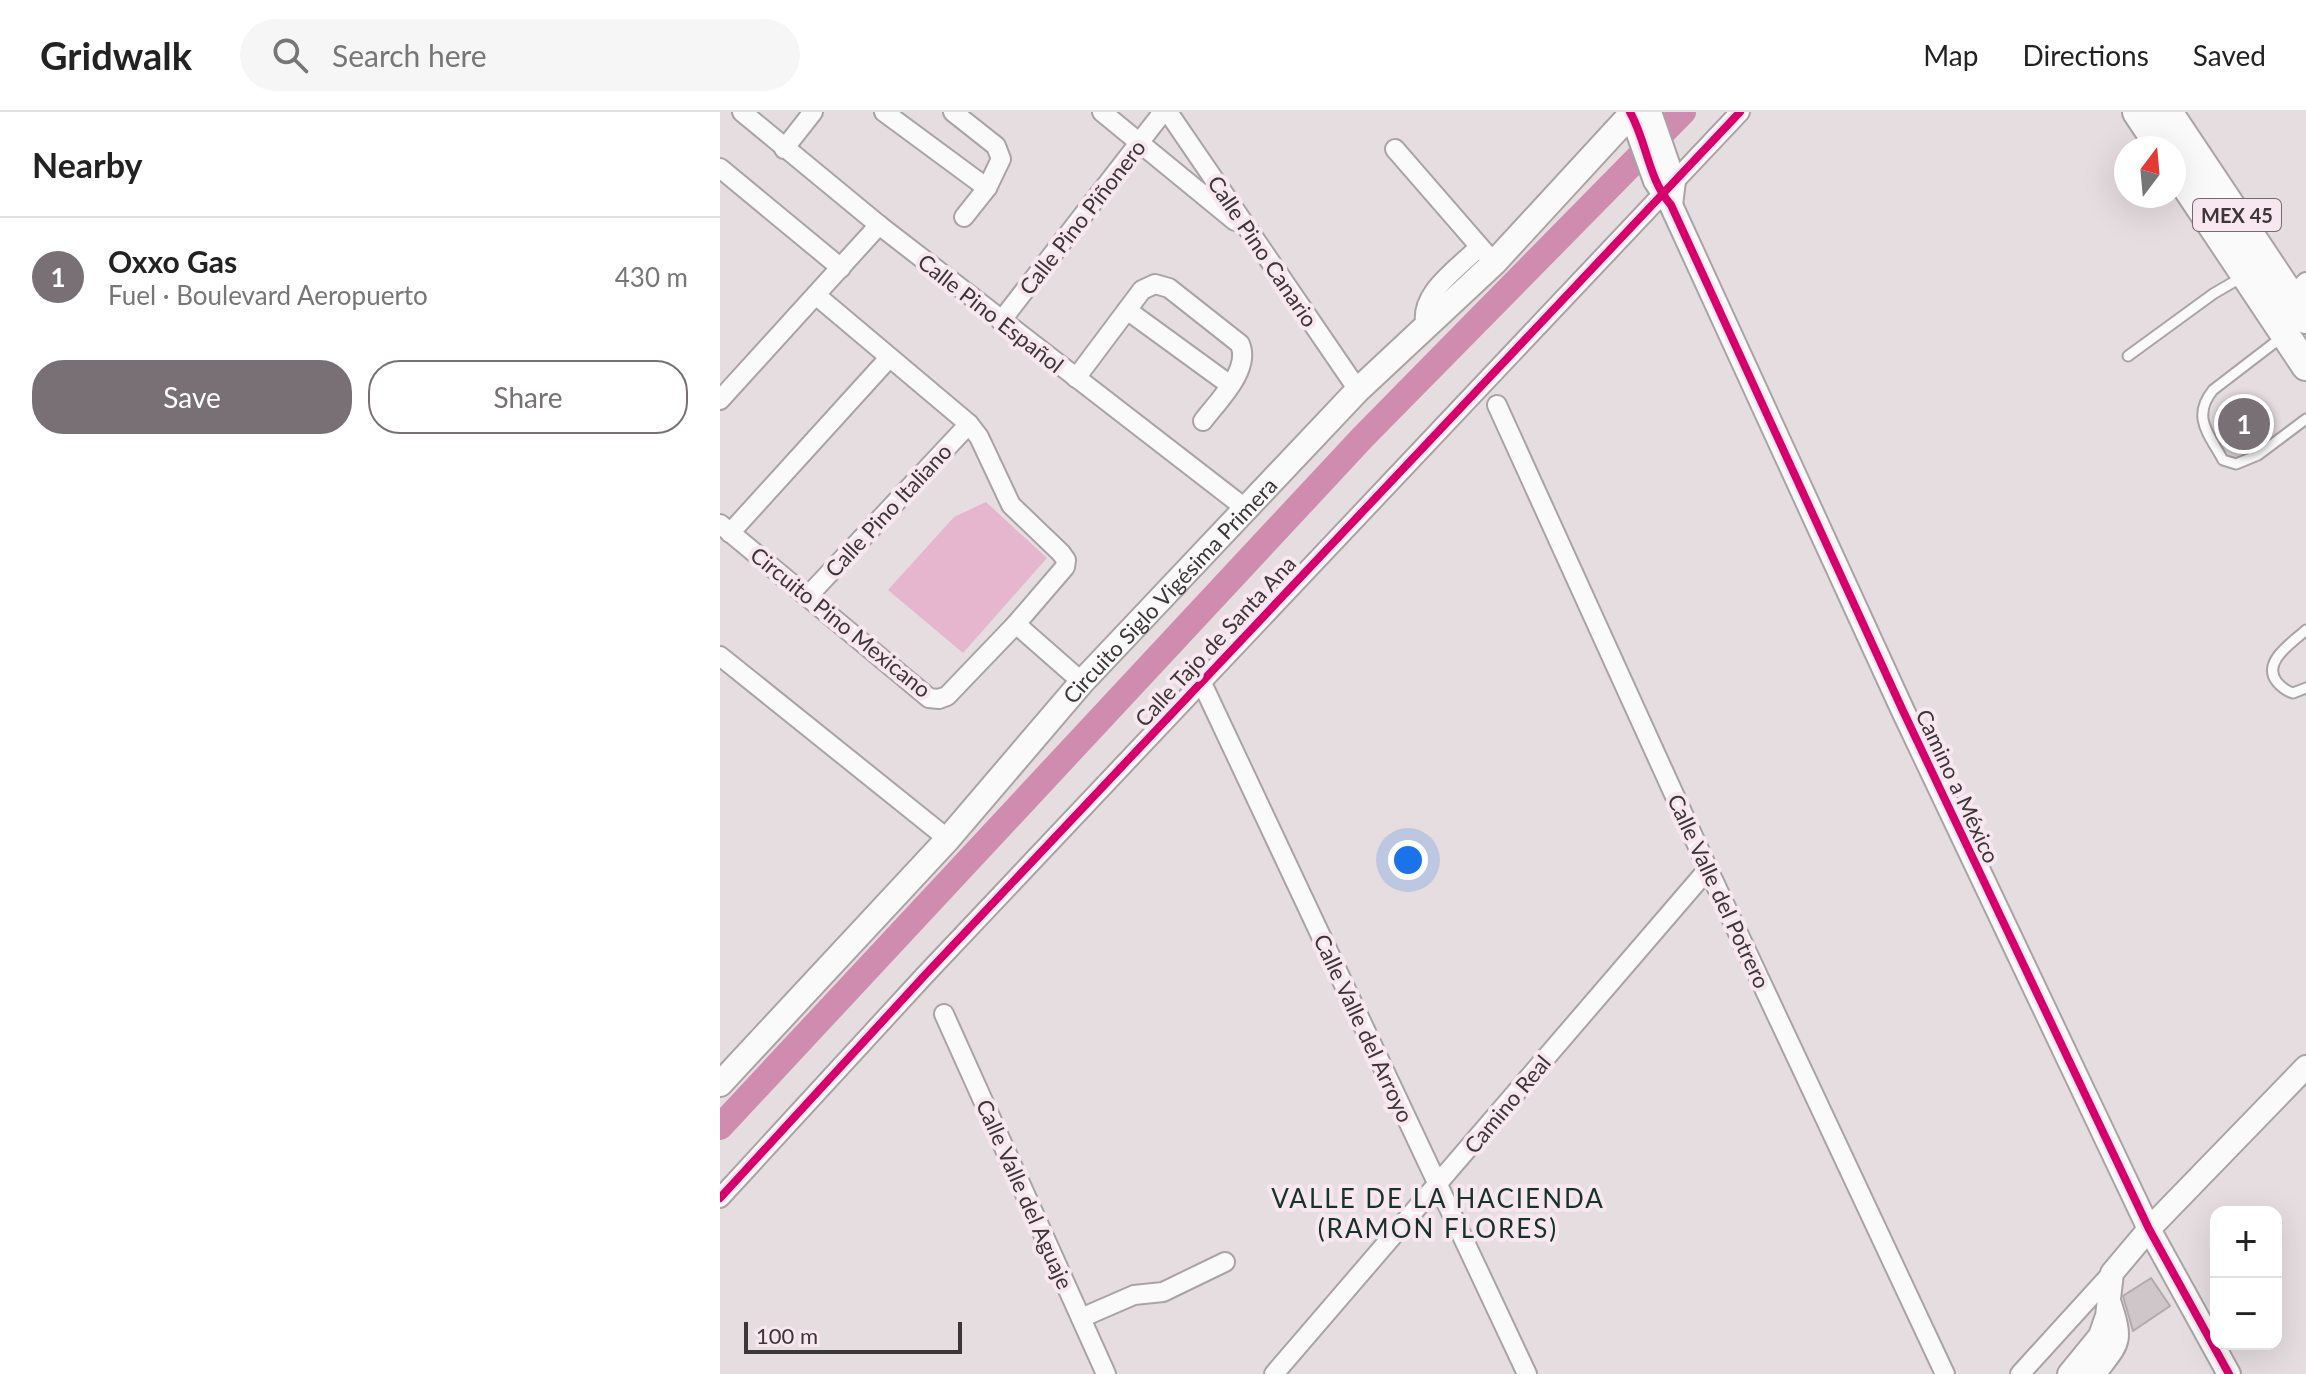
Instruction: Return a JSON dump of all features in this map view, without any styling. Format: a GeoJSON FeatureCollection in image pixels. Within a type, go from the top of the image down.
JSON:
{"type":"FeatureCollection","features":[{"type":"Feature","properties":{"kind":"highway"},"geometry":{"type":"LineString","coordinates":[[2137,112],[2153,136]]}},
{"type":"Feature","properties":{"kind":"highway","name":"MEX 45"},"geometry":{"type":"LineString","coordinates":[[2168,112],[2297,308],[2306,366]]}},
{"type":"Feature","properties":{"kind":"highway","name":"MEX 45"},"geometry":{"type":"LineString","coordinates":[[2186,186],[2245,276],[2297,308]]}},
{"type":"Feature","properties":{"kind":"main road","name":"Circuito Siglo Vigésima Primera"},"geometry":{"type":"LineString","coordinates":[[720,1084],[948,839],[1082,682],[1245,508],[1358,390],[1426,327],[1486,255],[1639,116]]}},
{"type":"Feature","properties":{"kind":"street","name":"Calle Pino Español"},"geometry":{"type":"LineString","coordinates":[[742,112],[879,225],[1245,508]]}},
{"type":"Feature","properties":{"kind":"street"},"geometry":{"type":"LineString","coordinates":[[784,149],[813,112]]}},
{"type":"Feature","properties":{"kind":"street"},"geometry":{"type":"LineString","coordinates":[[884,112],[987,188]]}},
{"type":"Feature","properties":{"kind":"street"},"geometry":{"type":"LineString","coordinates":[[953,112],[996,146],[1000,153],[1000,165],[987,188],[964,217]]}},
{"type":"Feature","properties":{"kind":"street"},"geometry":{"type":"LineString","coordinates":[[1102,112],[1253,235]]}},
{"type":"Feature","properties":{"kind":"street","name":"Calle Pino Piñonero"},"geometry":{"type":"LineString","coordinates":[[1001,321],[1166,112]]}},
{"type":"Feature","properties":{"kind":"street","name":"Calle Pino Canario"},"geometry":{"type":"LineString","coordinates":[[1166,112],[1358,390]]}},
{"type":"Feature","properties":{"kind":"street","name":"Calle Tajo de Santa Ana"},"geometry":{"type":"LineString","coordinates":[[720,1198],[1201,681],[1740,112]]}},
{"type":"Feature","properties":{"kind":"street","name":"Camino a México"},"geometry":{"type":"LineString","coordinates":[[1639,116],[1667,187],[1896,697],[2149,1229],[2225,1372]]}},
{"type":"Feature","properties":{"kind":"street"},"geometry":{"type":"LineString","coordinates":[[1395,149],[1486,255]]}},
{"type":"Feature","properties":{"kind":"street"},"geometry":{"type":"LineString","coordinates":[[720,168],[841,268]]}},
{"type":"Feature","properties":{"kind":"street"},"geometry":{"type":"LineString","coordinates":[[720,400],[879,225]]}},
{"type":"Feature","properties":{"kind":"street"},"geometry":{"type":"LineString","coordinates":[[1076,378],[1142,290],[1155,284],[1169,288],[1240,344],[1244,353],[1230,385],[1203,421]]}},
{"type":"Feature","properties":{"kind":"street","name":"Circuito Pino Mexicano"},"geometry":{"type":"LineString","coordinates":[[725,529],[929,698],[947,696],[1065,567],[1066,560],[1011,505],[979,437],[969,424],[817,296]]}},
{"type":"Feature","properties":{"kind":"street"},"geometry":{"type":"LineString","coordinates":[[1127,310],[1230,385]]}},
{"type":"Feature","properties":{"kind":"street"},"geometry":{"type":"LineString","coordinates":[[725,529],[889,358]]}},
{"type":"Feature","properties":{"kind":"street","name":"Calle Valle del Potrero"},"geometry":{"type":"LineString","coordinates":[[1497,405],[1708,869],[1945,1374]]}},
{"type":"Feature","properties":{"kind":"street","name":"Calle Pino Italiano"},"geometry":{"type":"LineString","coordinates":[[808,596],[969,424]]}},
{"type":"Feature","properties":{"kind":"street"},"geometry":{"type":"LineString","coordinates":[[1016,624],[1082,682]]}},
{"type":"Feature","properties":{"kind":"street"},"geometry":{"type":"LineString","coordinates":[[720,656],[948,839]]}},
{"type":"Feature","properties":{"kind":"street","name":"Calle Valle del Arroyo"},"geometry":{"type":"LineString","coordinates":[[1201,681],[1527,1374]]}},
{"type":"Feature","properties":{"kind":"street","name":"Camino Real"},"geometry":{"type":"LineString","coordinates":[[1274,1374],[1708,869]]}},
{"type":"Feature","properties":{"kind":"street","name":"Calle Valle del Aguaje"},"geometry":{"type":"LineString","coordinates":[[944,1014],[1106,1374]]}},
{"type":"Feature","properties":{"kind":"street"},"geometry":{"type":"LineString","coordinates":[[2020,1374],[2149,1229],[2306,1067]]}},
{"type":"Feature","properties":{"kind":"street"},"geometry":{"type":"LineString","coordinates":[[1081,1318],[1134,1295],[1163,1292],[1225,1262]]}},
{"type":"Feature","properties":{"kind":"street"},"geometry":{"type":"LineString","coordinates":[[2069,1374],[2100,1336],[2112,1273]]}},
{"type":"Feature","properties":{"kind":"street"},"geometry":{"type":"LineString","coordinates":[[2094,1374],[2117,1343],[2119,1333],[2109,1301]]}},
{"type":"Feature","properties":{"kind":"lane"},"geometry":{"type":"LineString","coordinates":[[2128,356],[2213,294],[2245,276]]}},
{"type":"Feature","properties":{"kind":"lane"},"geometry":{"type":"LineString","coordinates":[[2297,308],[2213,390],[2201,412],[2204,425],[2223,460],[2236,464],[2258,455],[2306,419]]}},
{"type":"Feature","properties":{"kind":"lane"},"geometry":{"type":"LineString","coordinates":[[2306,630],[2276,657],[2272,674],[2286,691],[2293,693],[2306,688]]}},
{"type":"Feature","properties":{"kind":"shaded area"},"geometry":{"type":"Polygon","coordinates":[[[986,502],[1047,558],[963,653],[888,590],[954,517],[986,502]]]}},
{"type":"Feature","properties":{"kind":"building"},"geometry":{"type":"Polygon","coordinates":[[[2259,402],[2271,418],[2229,446],[2218,429],[2259,402]]]}},
{"type":"Feature","properties":{"kind":"building"},"geometry":{"type":"Polygon","coordinates":[[[2151,1278],[2170,1306],[2133,1331],[2123,1296],[2151,1278]]]}},
{"type":"Feature","properties":{"kind":"waterway"},"geometry":{"type":"LineString","coordinates":[[720,1127],[1363,437],[1683,112]]}},
{"type":"Feature","properties":{"kind":"cycle path"},"geometry":{"type":"LineString","coordinates":[[1630,112],[1657,184],[1671,205],[1903,711],[2149,1229],[2229,1374]]}},
{"type":"Feature","properties":{"kind":"cycle path"},"geometry":{"type":"LineString","coordinates":[[720,1198],[925,975],[1740,112]]}},
{"type":"Feature","properties":{"kind":"place","name":"Oxxo Gas"},"geometry":{"type":"Point","coordinates":[2244,424]}},
{"type":"Feature","properties":{"kind":"district","name":"VALLE DE LA HACIENDA (RAMON FLORES)"},"geometry":{"type":"Point","coordinates":[1438,1213]}}]}
